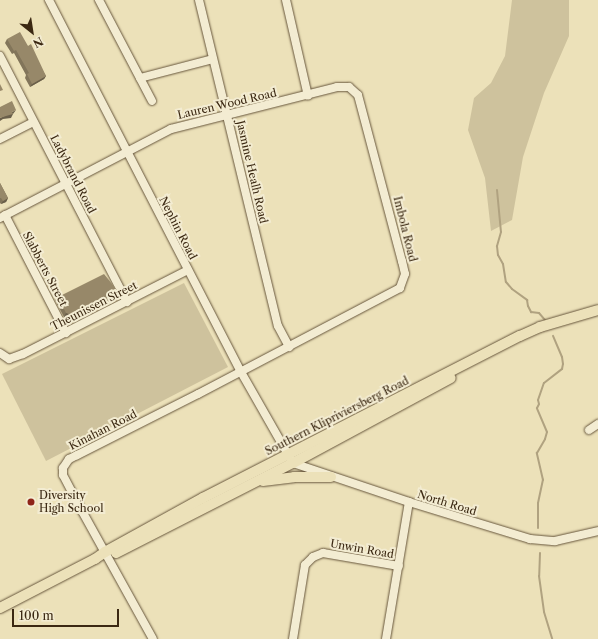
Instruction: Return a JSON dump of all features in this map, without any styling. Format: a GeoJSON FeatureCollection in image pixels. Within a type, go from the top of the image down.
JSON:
{"type":"FeatureCollection","features":[{"type":"Feature","properties":{"kind":"main road","name":"Southern Klipriviersberg Road"},"geometry":{"type":"LineString","coordinates":[[106,555],[203,498],[290,459],[520,336],[540,327],[598,310]]}},
{"type":"Feature","properties":{"kind":"main road","name":"Southern Klipriviersberg Road"},"geometry":{"type":"LineString","coordinates":[[395,404],[528,338],[598,317]]}},
{"type":"Feature","properties":{"kind":"main road","name":"Southern Klipriviersberg Road"},"geometry":{"type":"LineString","coordinates":[[0,608],[95,559],[248,485],[290,459]]}},
{"type":"Feature","properties":{"kind":"main road"},"geometry":{"type":"LineString","coordinates":[[248,485],[281,478],[331,477]]}},
{"type":"Feature","properties":{"kind":"street","name":"Nephin Road"},"geometry":{"type":"LineString","coordinates":[[48,0],[241,372],[290,459]]}},
{"type":"Feature","properties":{"kind":"street"},"geometry":{"type":"LineString","coordinates":[[100,0],[152,101]]}},
{"type":"Feature","properties":{"kind":"street","name":"Jasmine Healh Road"},"geometry":{"type":"LineString","coordinates":[[199,0],[278,326],[289,347]]}},
{"type":"Feature","properties":{"kind":"street"},"geometry":{"type":"LineString","coordinates":[[286,0],[308,96]]}},
{"type":"Feature","properties":{"kind":"street","name":"Ladybrand Road"},"geometry":{"type":"LineString","coordinates":[[1,59],[127,302]]}},
{"type":"Feature","properties":{"kind":"street"},"geometry":{"type":"LineString","coordinates":[[140,78],[213,59]]}},
{"type":"Feature","properties":{"kind":"street","name":"Lauren Wood Road"},"geometry":{"type":"LineString","coordinates":[[2,217],[171,129],[308,96],[337,87]]}},
{"type":"Feature","properties":{"kind":"street","name":"Imbola Road"},"geometry":{"type":"LineString","coordinates":[[241,372],[396,291],[404,280],[402,261],[358,95],[349,87],[337,87]]}},
{"type":"Feature","properties":{"kind":"street"},"geometry":{"type":"LineString","coordinates":[[0,139],[33,122]]}},
{"type":"Feature","properties":{"kind":"street","name":"Slabberts Street"},"geometry":{"type":"LineString","coordinates":[[2,217],[66,333]]}},
{"type":"Feature","properties":{"kind":"street","name":"Theunissen Street"},"geometry":{"type":"LineString","coordinates":[[0,353],[9,358],[23,354],[188,270]]}},
{"type":"Feature","properties":{"kind":"street","name":"Kinahan Road"},"geometry":{"type":"LineString","coordinates":[[152,639],[63,474],[63,468],[66,462],[77,455],[241,372]]}},
{"type":"Feature","properties":{"kind":"street"},"geometry":{"type":"LineString","coordinates":[[589,430],[598,424]]}},
{"type":"Feature","properties":{"kind":"street","name":"North Road"},"geometry":{"type":"LineString","coordinates":[[290,459],[331,477],[530,539],[555,542],[598,531]]}},
{"type":"Feature","properties":{"kind":"street"},"geometry":{"type":"LineString","coordinates":[[386,639],[409,502]]}},
{"type":"Feature","properties":{"kind":"street","name":"Unwin Road"},"geometry":{"type":"LineString","coordinates":[[293,639],[305,565],[313,556],[323,553],[398,566]]}},
{"type":"Feature","properties":{"kind":"shaded area"},"geometry":{"type":"Polygon","coordinates":[[[512,0],[569,0],[569,36],[544,93],[523,157],[512,220],[491,231],[485,178],[468,130],[474,98],[491,83],[505,56],[512,0]]]}},
{"type":"Feature","properties":{"kind":"shaded area"},"geometry":{"type":"Polygon","coordinates":[[[184,283],[228,367],[46,461],[2,374],[184,283]]]}},
{"type":"Feature","properties":{"kind":"building"},"geometry":{"type":"Polygon","coordinates":[[[20,32],[28,46],[31,44],[46,76],[32,84],[27,74],[29,73],[16,50],[14,51],[7,39],[20,32]]]}},
{"type":"Feature","properties":{"kind":"building"},"geometry":{"type":"Polygon","coordinates":[[[0,84],[3,90],[0,91],[0,84]]]}},
{"type":"Feature","properties":{"kind":"building"},"geometry":{"type":"Polygon","coordinates":[[[12,101],[16,110],[12,112],[13,114],[0,118],[0,107],[12,101]]]}},
{"type":"Feature","properties":{"kind":"building"},"geometry":{"type":"Polygon","coordinates":[[[0,183],[8,198],[3,201],[0,198],[0,183]]]}},
{"type":"Feature","properties":{"kind":"building"},"geometry":{"type":"Polygon","coordinates":[[[104,274],[117,290],[114,298],[74,316],[66,313],[58,297],[104,274]]]}},
{"type":"Feature","properties":{"kind":"waterway"},"geometry":{"type":"LineString","coordinates":[[497,190],[501,232],[497,246],[498,255],[503,264],[506,282],[512,289],[527,300],[531,312],[539,313],[545,320]]}},
{"type":"Feature","properties":{"kind":"waterway"},"geometry":{"type":"LineString","coordinates":[[538,528],[538,503],[543,480],[537,453],[545,439],[547,432],[537,408],[539,404],[538,400],[544,383],[562,369],[563,364],[562,357],[553,336]]}},
{"type":"Feature","properties":{"kind":"waterway"},"geometry":{"type":"LineString","coordinates":[[540,553],[539,576],[544,612],[552,639]]}},
{"type":"Feature","properties":{"kind":"place","name":"Diversity High School"},"geometry":{"type":"Point","coordinates":[31,502]}}]}
